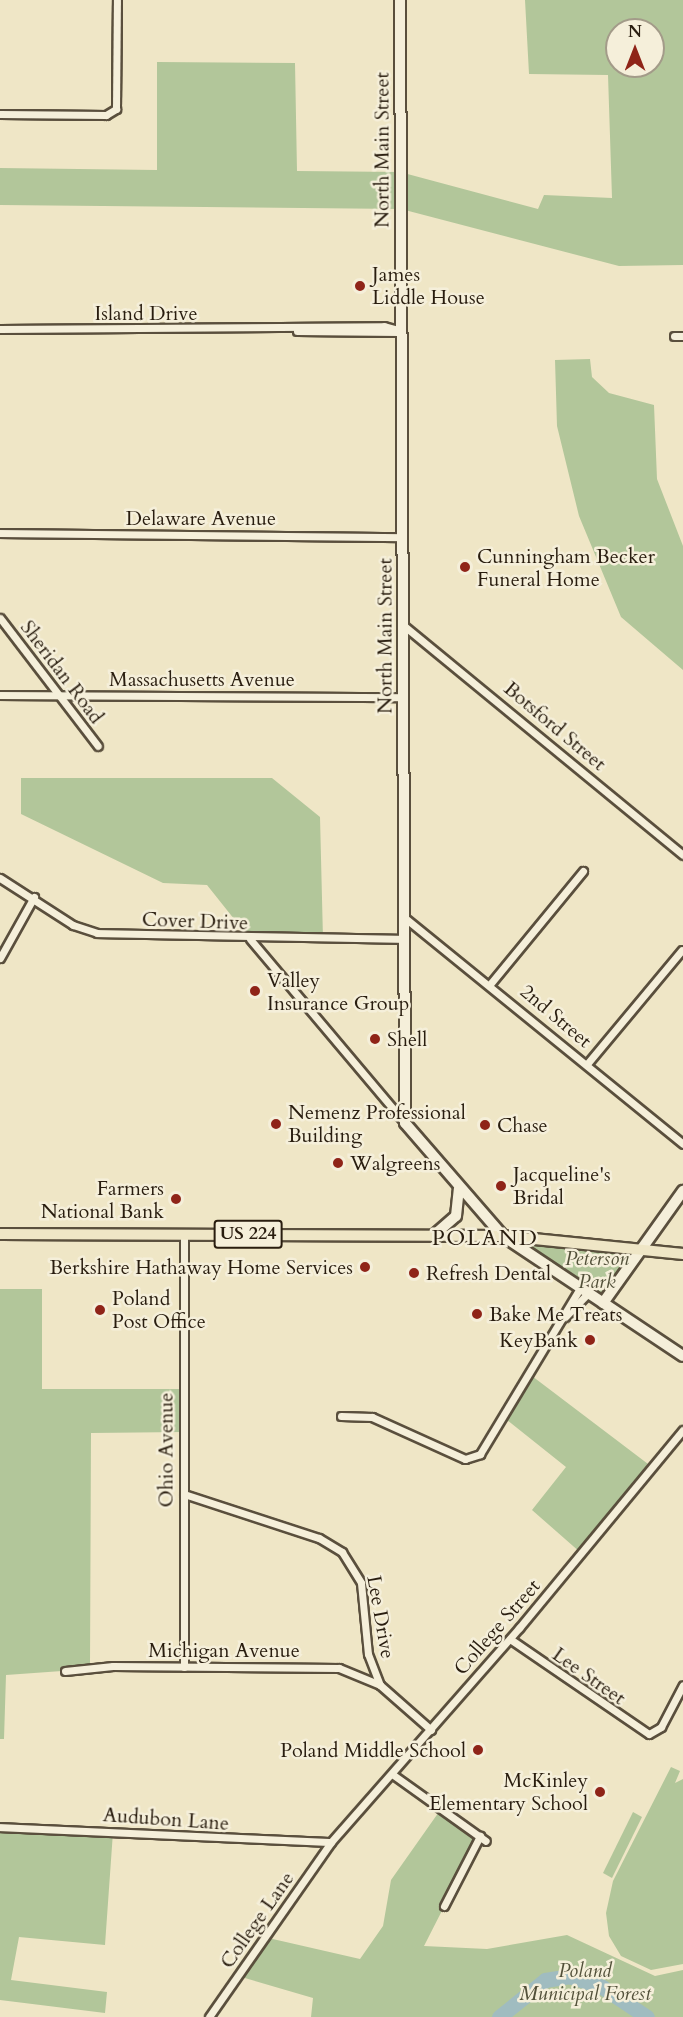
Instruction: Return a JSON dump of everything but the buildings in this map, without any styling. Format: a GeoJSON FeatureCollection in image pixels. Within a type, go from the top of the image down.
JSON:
{"type":"FeatureCollection","features":[{"type":"Feature","properties":{"kind":"main road","name":"North Main Street"},"geometry":{"type":"LineString","coordinates":[[400,0],[405,1123]]}},
{"type":"Feature","properties":{"kind":"main road"},"geometry":{"type":"LineString","coordinates":[[405,1123],[459,1189],[502,1236],[683,1356]]}},
{"type":"Feature","properties":{"kind":"main road"},"geometry":{"type":"LineString","coordinates":[[432,1236],[456,1216],[459,1189]]}},
{"type":"Feature","properties":{"kind":"main road"},"geometry":{"type":"LineString","coordinates":[[603,1303],[683,1191]]}},
{"type":"Feature","properties":{"kind":"main road","name":"US 224"},"geometry":{"type":"LineString","coordinates":[[0,1234],[502,1236],[683,1254]]}},
{"type":"Feature","properties":{"kind":"street"},"geometry":{"type":"LineString","coordinates":[[0,114],[106,115],[116,109],[117,0]]}},
{"type":"Feature","properties":{"kind":"street","name":"Island Drive"},"geometry":{"type":"LineString","coordinates":[[0,328],[293,330],[384,326],[401,331]]}},
{"type":"Feature","properties":{"kind":"street"},"geometry":{"type":"LineString","coordinates":[[674,336],[683,336]]}},
{"type":"Feature","properties":{"kind":"street","name":"Delaware Avenue"},"geometry":{"type":"LineString","coordinates":[[0,533],[402,537]]}},
{"type":"Feature","properties":{"kind":"street","name":"Sheridan Road"},"geometry":{"type":"LineString","coordinates":[[0,618],[98,746]]}},
{"type":"Feature","properties":{"kind":"street","name":"Botsford Street"},"geometry":{"type":"LineString","coordinates":[[403,625],[683,855]]}},
{"type":"Feature","properties":{"kind":"street","name":"Massachusetts Avenue"},"geometry":{"type":"LineString","coordinates":[[0,695],[403,697]]}},
{"type":"Feature","properties":{"kind":"street"},"geometry":{"type":"LineString","coordinates":[[491,983],[584,871]]}},
{"type":"Feature","properties":{"kind":"street","name":"Cover Drive"},"geometry":{"type":"LineString","coordinates":[[0,878],[34,897],[73,925],[97,933],[250,939],[405,939]]}},
{"type":"Feature","properties":{"kind":"street"},"geometry":{"type":"LineString","coordinates":[[0,958],[34,897]]}},
{"type":"Feature","properties":{"kind":"street","name":"2nd Street"},"geometry":{"type":"LineString","coordinates":[[405,918],[491,983],[683,1144]]}},
{"type":"Feature","properties":{"kind":"street"},"geometry":{"type":"LineString","coordinates":[[250,939],[296,998],[322,1020],[405,1123]]}},
{"type":"Feature","properties":{"kind":"street"},"geometry":{"type":"LineString","coordinates":[[587,1064],[682,950]]}},
{"type":"Feature","properties":{"kind":"street","name":"Ohio Avenue"},"geometry":{"type":"LineString","coordinates":[[184,1234],[184,1667]]}},
{"type":"Feature","properties":{"kind":"street"},"geometry":{"type":"LineString","coordinates":[[341,1416],[372,1417],[465,1459],[480,1454],[565,1317],[584,1291]]}},
{"type":"Feature","properties":{"kind":"street","name":"College Street"},"geometry":{"type":"LineString","coordinates":[[331,1842],[510,1639],[683,1430]]}},
{"type":"Feature","properties":{"kind":"street","name":"Lee Drive"},"geometry":{"type":"LineString","coordinates":[[184,1494],[319,1538],[342,1552],[361,1583],[368,1654],[380,1685],[431,1730]]}},
{"type":"Feature","properties":{"kind":"street","name":"Lee Street"},"geometry":{"type":"LineString","coordinates":[[510,1639],[652,1735],[683,1685]]}},
{"type":"Feature","properties":{"kind":"street","name":"Michigan Avenue"},"geometry":{"type":"LineString","coordinates":[[64,1671],[184,1667],[339,1668],[380,1685]]}},
{"type":"Feature","properties":{"kind":"street"},"geometry":{"type":"LineString","coordinates":[[392,1774],[483,1839],[444,1906]]}},
{"type":"Feature","properties":{"kind":"street","name":"Audubon Lane"},"geometry":{"type":"LineString","coordinates":[[0,1827],[331,1842]]}},
{"type":"Feature","properties":{"kind":"street","name":"College Lane"},"geometry":{"type":"LineString","coordinates":[[209,2017],[331,1842]]}},
{"type":"Feature","properties":{"kind":"green space"},"geometry":{"type":"Polygon","coordinates":[[[525,0],[683,0],[683,265],[619,266],[401,209],[0,205],[0,168],[157,170],[157,62],[295,63],[297,171],[400,172],[538,209],[544,195],[612,198],[608,78],[665,78],[665,18],[605,18],[605,75],[529,74],[525,0]]]}},
{"type":"Feature","properties":{"kind":"green space"},"geometry":{"type":"Polygon","coordinates":[[[590,359],[592,377],[609,393],[654,405],[657,479],[683,546],[683,670],[621,617],[579,516],[557,426],[555,360],[590,359]]]}},
{"type":"Feature","properties":{"kind":"green space"},"geometry":{"type":"Polygon","coordinates":[[[21,778],[272,778],[320,817],[323,939],[250,939],[207,885],[163,883],[21,814],[21,778]]]}},
{"type":"Feature","properties":{"kind":"green space","name":"Peterson Park"},"geometry":{"type":"Polygon","coordinates":[[[503,1236],[640,1250],[603,1303],[503,1236]]]}},
{"type":"Feature","properties":{"kind":"green space"},"geometry":{"type":"Polygon","coordinates":[[[0,1289],[42,1289],[42,1389],[183,1389],[183,1432],[91,1433],[90,1669],[6,1675],[4,1739],[0,1739],[0,1289]]]}},
{"type":"Feature","properties":{"kind":"green space"},"geometry":{"type":"Polygon","coordinates":[[[528,1373],[652,1467],[581,1553],[532,1510],[566,1467],[502,1416],[528,1373]]]}},
{"type":"Feature","properties":{"kind":"green space"},"geometry":{"type":"Polygon","coordinates":[[[671,1767],[680,1771],[675,1783],[683,1779],[683,1964],[651,1970],[621,1956],[609,1936],[606,1913],[613,1881],[671,1767]]]}},
{"type":"Feature","properties":{"kind":"green space","name":"Poland Municipal Forest"},"geometry":{"type":"Polygon","coordinates":[[[441,1809],[480,1836],[424,1946],[487,1949],[567,1935],[655,1976],[683,1970],[683,2017],[311,2017],[313,1998],[238,1976],[264,1937],[360,1959],[383,1926],[391,1880],[441,1809]]]}},
{"type":"Feature","properties":{"kind":"green space"},"geometry":{"type":"Polygon","coordinates":[[[633,1812],[642,1817],[612,1878],[603,1873],[633,1812]]]}},
{"type":"Feature","properties":{"kind":"green space"},"geometry":{"type":"Polygon","coordinates":[[[0,1827],[113,1832],[105,1945],[19,1937],[11,1980],[107,1992],[105,2013],[0,2000],[0,1827]]]}},
{"type":"Feature","properties":{"kind":"waterway"},"geometry":{"type":"LineString","coordinates":[[499,2017],[545,1980],[569,1976],[602,1987],[647,2017]]}},
{"type":"Feature","properties":{"kind":"place","name":"James Liddle House"},"geometry":{"type":"Point","coordinates":[360,286]}},
{"type":"Feature","properties":{"kind":"place","name":"Cunningham Becker Funeral Home"},"geometry":{"type":"Point","coordinates":[465,567]}},
{"type":"Feature","properties":{"kind":"place","name":"Valley Insurance Group"},"geometry":{"type":"Point","coordinates":[255,991]}},
{"type":"Feature","properties":{"kind":"place","name":"Shell"},"geometry":{"type":"Point","coordinates":[375,1039]}},
{"type":"Feature","properties":{"kind":"place","name":"Nemenz Professional Building"},"geometry":{"type":"Point","coordinates":[276,1124]}},
{"type":"Feature","properties":{"kind":"place","name":"Chase"},"geometry":{"type":"Point","coordinates":[485,1125]}},
{"type":"Feature","properties":{"kind":"place","name":"Walgreens"},"geometry":{"type":"Point","coordinates":[338,1163]}},
{"type":"Feature","properties":{"kind":"place","name":"Jacqueline's Bridal"},"geometry":{"type":"Point","coordinates":[501,1186]}},
{"type":"Feature","properties":{"kind":"place","name":"Farmers National Bank"},"geometry":{"type":"Point","coordinates":[176,1199]}},
{"type":"Feature","properties":{"kind":"place","name":"Berkshire Hathaway Home Services"},"geometry":{"type":"Point","coordinates":[365,1267]}},
{"type":"Feature","properties":{"kind":"place","name":"Refresh Dental"},"geometry":{"type":"Point","coordinates":[414,1273]}},
{"type":"Feature","properties":{"kind":"place","name":"Poland Post Office"},"geometry":{"type":"Point","coordinates":[100,1310]}},
{"type":"Feature","properties":{"kind":"place","name":"Bake Me Treats"},"geometry":{"type":"Point","coordinates":[477,1314]}},
{"type":"Feature","properties":{"kind":"place","name":"KeyBank"},"geometry":{"type":"Point","coordinates":[590,1340]}},
{"type":"Feature","properties":{"kind":"place","name":"Poland Middle School"},"geometry":{"type":"Point","coordinates":[478,1750]}},
{"type":"Feature","properties":{"kind":"place","name":"McKinley Elementary School"},"geometry":{"type":"Point","coordinates":[600,1792]}},
{"type":"Feature","properties":{"kind":"district","name":"POLAND"},"geometry":{"type":"Point","coordinates":[485,1239]}}]}
